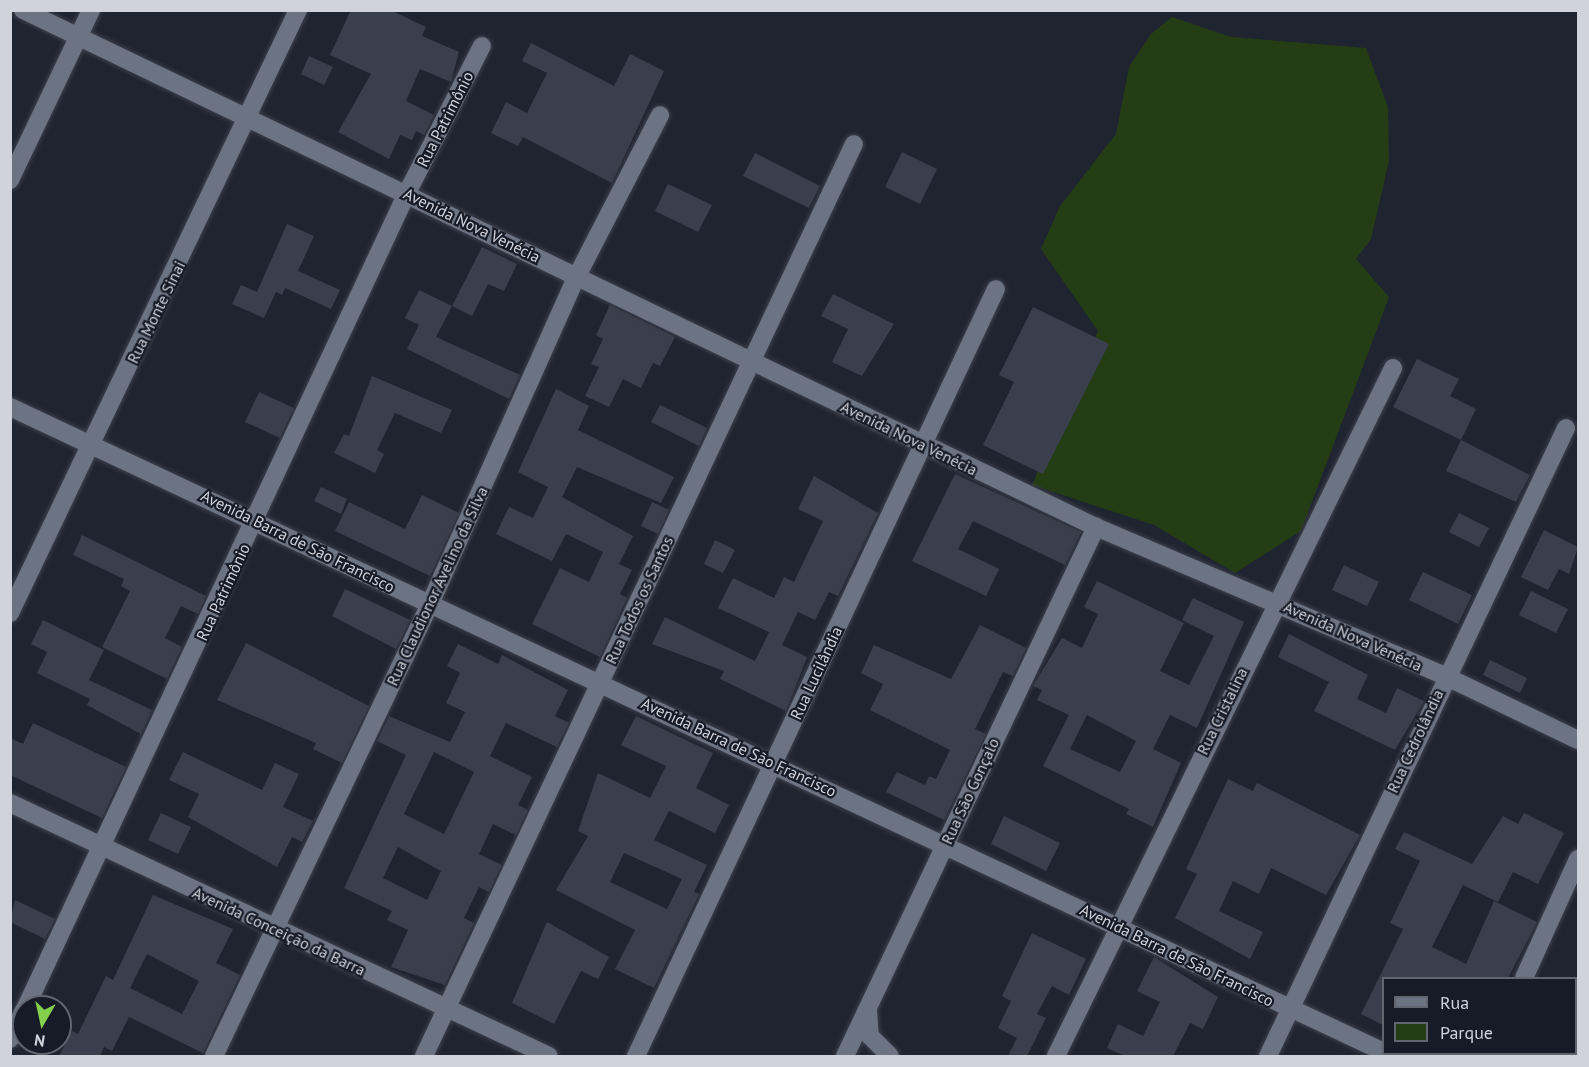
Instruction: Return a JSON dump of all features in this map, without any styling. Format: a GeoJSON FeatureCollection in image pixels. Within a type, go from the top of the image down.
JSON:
{"type":"FeatureCollection","features":[{"type":"Feature","properties":{"kind":"street","name":"Avenida Nova Venécia"},"geometry":{"type":"LineString","coordinates":[[23,10],[407,193],[923,445],[1096,526],[1445,676],[1578,740]]}},
{"type":"Feature","properties":{"kind":"street"},"geometry":{"type":"LineString","coordinates":[[10,180],[91,10]]}},
{"type":"Feature","properties":{"kind":"street","name":"Rua Monte Sinai"},"geometry":{"type":"LineString","coordinates":[[10,613],[92,446],[298,10]]}},
{"type":"Feature","properties":{"kind":"street","name":"Rua Patrimônio"},"geometry":{"type":"LineString","coordinates":[[32,995],[258,519],[407,193],[482,46]]}},
{"type":"Feature","properties":{"kind":"street","name":"Rua Claudionor Avelino da Silva"},"geometry":{"type":"LineString","coordinates":[[214,1056],[430,604],[577,276],[660,115]]}},
{"type":"Feature","properties":{"kind":"street","name":"Rua Todos os Santos"},"geometry":{"type":"LineString","coordinates":[[424,1056],[854,144]]}},
{"type":"Feature","properties":{"kind":"street","name":"Rua Lucilândia"},"geometry":{"type":"LineString","coordinates":[[636,1056],[996,289]]}},
{"type":"Feature","properties":{"kind":"street","name":"Rua Cristalina"},"geometry":{"type":"LineString","coordinates":[[1056,1056],[1275,602],[1393,368]]}},
{"type":"Feature","properties":{"kind":"street","name":"Avenida Barra de São Francisco"},"geometry":{"type":"LineString","coordinates":[[10,407],[258,519],[430,604],[773,763],[1382,1052]]}},
{"type":"Feature","properties":{"kind":"street","name":"Rua Cedrolândia"},"geometry":{"type":"LineString","coordinates":[[1268,1056],[1445,676],[1566,428]]}},
{"type":"Feature","properties":{"kind":"street","name":"Rua São Gonçalo"},"geometry":{"type":"LineString","coordinates":[[845,1056],[1096,526]]}},
{"type":"Feature","properties":{"kind":"street","name":"Avenida Conceição da Barra"},"geometry":{"type":"LineString","coordinates":[[10,803],[102,845],[273,930],[549,1056]]}},
{"type":"Feature","properties":{"kind":"street"},"geometry":{"type":"LineString","coordinates":[[1524,977],[1578,859]]}},
{"type":"Feature","properties":{"kind":"street"},"geometry":{"type":"LineString","coordinates":[[871,1000],[870,1036],[890,1056]]}},
{"type":"Feature","properties":{"kind":"green space"},"geometry":{"type":"Polygon","coordinates":[[[1172,17],[1231,37],[1366,48],[1388,107],[1389,161],[1371,239],[1356,259],[1389,297],[1301,531],[1235,573],[1154,525],[1032,485],[1098,331],[1041,249],[1060,206],[1116,134],[1129,67],[1151,34],[1172,17]]]}},
{"type":"Feature","properties":{"kind":"building"},"geometry":{"type":"Polygon","coordinates":[[[351,10],[390,10],[426,27],[422,36],[459,52],[451,82],[420,69],[406,101],[434,115],[424,135],[416,131],[412,140],[400,135],[389,159],[338,132],[371,74],[330,55],[351,10]]]}},
{"type":"Feature","properties":{"kind":"building"},"geometry":{"type":"Polygon","coordinates":[[[531,43],[614,86],[630,54],[664,71],[612,183],[523,137],[518,146],[491,133],[506,102],[527,113],[547,73],[522,61],[531,43]]]}},
{"type":"Feature","properties":{"kind":"building"},"geometry":{"type":"Polygon","coordinates":[[[309,56],[333,67],[324,85],[301,74],[309,56]]]}},
{"type":"Feature","properties":{"kind":"building"},"geometry":{"type":"Polygon","coordinates":[[[902,152],[937,169],[920,204],[885,187],[902,152]]]}},
{"type":"Feature","properties":{"kind":"building"},"geometry":{"type":"Polygon","coordinates":[[[755,153],[820,186],[809,208],[743,176],[755,153]]]}},
{"type":"Feature","properties":{"kind":"building"},"geometry":{"type":"Polygon","coordinates":[[[668,184],[712,205],[698,232],[655,211],[668,184]]]}},
{"type":"Feature","properties":{"kind":"building"},"geometry":{"type":"Polygon","coordinates":[[[287,224],[314,236],[298,271],[340,290],[331,309],[285,288],[282,295],[276,292],[264,318],[232,304],[241,285],[257,292],[287,224]]]}},
{"type":"Feature","properties":{"kind":"building"},"geometry":{"type":"Polygon","coordinates":[[[482,247],[517,264],[504,291],[488,284],[472,316],[452,306],[482,247]]]}},
{"type":"Feature","properties":{"kind":"building"},"geometry":{"type":"Polygon","coordinates":[[[419,290],[452,306],[436,337],[520,375],[509,399],[407,349],[419,325],[405,318],[419,290]]]}},
{"type":"Feature","properties":{"kind":"building"},"geometry":{"type":"Polygon","coordinates":[[[833,294],[894,324],[862,376],[832,362],[848,329],[821,316],[833,294]]]}},
{"type":"Feature","properties":{"kind":"building"},"geometry":{"type":"Polygon","coordinates":[[[610,305],[675,337],[660,366],[653,363],[641,388],[623,379],[609,407],[585,396],[599,367],[591,364],[603,339],[596,335],[610,305]]]}},
{"type":"Feature","properties":{"kind":"building"},"geometry":{"type":"Polygon","coordinates":[[[1033,307],[1109,344],[1043,474],[983,445],[1014,382],[999,375],[1033,307]]]}},
{"type":"Feature","properties":{"kind":"building"},"geometry":{"type":"Polygon","coordinates":[[[1417,359],[1459,379],[1450,396],[1476,409],[1461,440],[1393,407],[1417,359]]]}},
{"type":"Feature","properties":{"kind":"building"},"geometry":{"type":"Polygon","coordinates":[[[372,376],[452,410],[441,433],[395,413],[377,450],[384,454],[375,473],[334,453],[344,434],[349,436],[372,376]]]}},
{"type":"Feature","properties":{"kind":"building"},"geometry":{"type":"Polygon","coordinates":[[[556,389],[589,406],[578,430],[674,477],[661,503],[577,467],[562,497],[633,536],[619,564],[632,570],[620,594],[627,598],[600,657],[532,624],[560,568],[589,582],[603,552],[566,534],[552,561],[496,534],[509,507],[533,518],[548,487],[518,472],[556,389]]]}},
{"type":"Feature","properties":{"kind":"building"},"geometry":{"type":"Polygon","coordinates":[[[259,392],[294,408],[280,438],[245,422],[259,392]]]}},
{"type":"Feature","properties":{"kind":"building"},"geometry":{"type":"Polygon","coordinates":[[[660,405],[707,428],[699,446],[651,422],[660,405]]]}},
{"type":"Feature","properties":{"kind":"building"},"geometry":{"type":"Polygon","coordinates":[[[1461,440],[1530,475],[1516,502],[1446,471],[1461,440]]]}},
{"type":"Feature","properties":{"kind":"building"},"geometry":{"type":"Polygon","coordinates":[[[955,474],[1081,532],[1065,565],[973,521],[958,549],[999,569],[986,596],[912,561],[955,474]]]}},
{"type":"Feature","properties":{"kind":"building"},"geometry":{"type":"Polygon","coordinates":[[[814,476],[878,513],[838,596],[829,592],[815,620],[798,612],[782,645],[807,657],[786,711],[720,679],[724,671],[652,644],[665,617],[755,661],[769,632],[718,608],[733,578],[774,598],[784,577],[794,582],[823,521],[798,509],[814,476]]]}},
{"type":"Feature","properties":{"kind":"building"},"geometry":{"type":"Polygon","coordinates":[[[321,487],[347,499],[341,514],[314,501],[321,487]]]}},
{"type":"Feature","properties":{"kind":"building"},"geometry":{"type":"Polygon","coordinates":[[[422,495],[459,513],[430,576],[335,531],[349,502],[405,529],[422,495]]]}},
{"type":"Feature","properties":{"kind":"building"},"geometry":{"type":"Polygon","coordinates":[[[652,502],[669,510],[658,534],[641,526],[652,502]]]}},
{"type":"Feature","properties":{"kind":"building"},"geometry":{"type":"Polygon","coordinates":[[[1459,513],[1489,528],[1479,547],[1449,532],[1459,513]]]}},
{"type":"Feature","properties":{"kind":"building"},"geometry":{"type":"Polygon","coordinates":[[[1544,530],[1578,547],[1569,574],[1559,569],[1548,590],[1521,577],[1544,530]]]}},
{"type":"Feature","properties":{"kind":"building"},"geometry":{"type":"Polygon","coordinates":[[[82,535],[206,596],[198,614],[181,606],[165,638],[182,647],[167,679],[102,647],[130,591],[121,586],[124,579],[73,555],[82,535]]]}},
{"type":"Feature","properties":{"kind":"building"},"geometry":{"type":"Polygon","coordinates":[[[715,540],[735,550],[723,573],[704,564],[715,540]]]}},
{"type":"Feature","properties":{"kind":"building"},"geometry":{"type":"Polygon","coordinates":[[[1344,565],[1379,582],[1367,606],[1332,590],[1344,565]]]}},
{"type":"Feature","properties":{"kind":"building"},"geometry":{"type":"Polygon","coordinates":[[[1423,572],[1472,595],[1458,624],[1409,600],[1423,572]]]}},
{"type":"Feature","properties":{"kind":"building"},"geometry":{"type":"Polygon","coordinates":[[[1097,581],[1184,623],[1160,671],[1189,685],[1214,636],[1182,620],[1193,598],[1244,622],[1197,728],[1170,715],[1153,749],[1181,763],[1153,827],[1126,814],[1129,809],[1043,766],[1069,715],[1037,700],[1042,690],[1033,686],[1062,638],[1082,648],[1098,614],[1084,607],[1097,581]],[[1087,715],[1070,749],[1120,772],[1136,741],[1087,715]]]}},
{"type":"Feature","properties":{"kind":"building"},"geometry":{"type":"Polygon","coordinates":[[[345,589],[410,620],[396,649],[332,616],[345,589]]]}},
{"type":"Feature","properties":{"kind":"building"},"geometry":{"type":"Polygon","coordinates":[[[1531,591],[1568,609],[1556,633],[1519,615],[1531,591]]]}},
{"type":"Feature","properties":{"kind":"building"},"geometry":{"type":"Polygon","coordinates":[[[43,620],[104,650],[89,680],[152,710],[141,734],[87,705],[90,699],[37,673],[47,652],[31,644],[43,620]]]}},
{"type":"Feature","properties":{"kind":"building"},"geometry":{"type":"Polygon","coordinates":[[[980,625],[1026,648],[1013,676],[1003,672],[975,729],[986,734],[944,820],[886,792],[897,772],[925,785],[929,776],[936,779],[950,750],[870,710],[883,684],[861,673],[874,645],[951,679],[980,625]]]}},
{"type":"Feature","properties":{"kind":"building"},"geometry":{"type":"Polygon","coordinates":[[[1289,634],[1368,675],[1357,699],[1386,713],[1397,688],[1424,701],[1395,750],[1314,711],[1329,682],[1278,657],[1289,634]]]}},
{"type":"Feature","properties":{"kind":"building"},"geometry":{"type":"Polygon","coordinates":[[[246,643],[369,706],[342,763],[313,749],[316,743],[217,700],[246,643]]]}},
{"type":"Feature","properties":{"kind":"building"},"geometry":{"type":"Polygon","coordinates":[[[458,644],[498,664],[502,655],[568,690],[555,716],[569,723],[557,747],[506,723],[490,756],[532,777],[518,805],[528,810],[516,835],[493,824],[479,854],[502,865],[489,892],[479,887],[464,918],[474,923],[445,985],[391,967],[408,930],[387,920],[392,911],[344,888],[406,755],[377,741],[389,716],[450,742],[465,712],[446,703],[460,673],[447,666],[458,644]],[[434,752],[404,814],[444,834],[474,772],[434,752]],[[398,847],[383,878],[427,900],[441,871],[398,847]]]}},
{"type":"Feature","properties":{"kind":"building"},"geometry":{"type":"Polygon","coordinates":[[[1490,660],[1527,678],[1520,693],[1483,675],[1490,660]]]}},
{"type":"Feature","properties":{"kind":"building"},"geometry":{"type":"Polygon","coordinates":[[[636,716],[713,753],[696,788],[729,805],[715,833],[669,811],[654,840],[707,865],[694,892],[699,894],[654,988],[615,969],[635,930],[556,890],[588,836],[578,831],[598,773],[650,798],[666,766],[621,745],[636,716]],[[624,853],[610,882],[667,909],[682,879],[624,853]]]}},
{"type":"Feature","properties":{"kind":"building"},"geometry":{"type":"Polygon","coordinates":[[[33,723],[126,767],[102,818],[10,775],[10,738],[23,744],[33,723]]]}},
{"type":"Feature","properties":{"kind":"building"},"geometry":{"type":"Polygon","coordinates":[[[183,752],[262,790],[275,763],[299,774],[283,807],[313,821],[302,842],[292,837],[277,867],[188,817],[199,794],[169,780],[183,752]]]}},
{"type":"Feature","properties":{"kind":"building"},"geometry":{"type":"Polygon","coordinates":[[[1228,779],[1253,791],[1257,783],[1360,835],[1326,895],[1271,868],[1259,894],[1233,881],[1219,911],[1263,932],[1250,959],[1175,918],[1197,874],[1186,869],[1228,779]]]}},
{"type":"Feature","properties":{"kind":"building"},"geometry":{"type":"Polygon","coordinates":[[[161,813],[191,827],[178,854],[148,840],[161,813]]]}},
{"type":"Feature","properties":{"kind":"building"},"geometry":{"type":"Polygon","coordinates":[[[1524,813],[1564,833],[1538,884],[1513,872],[1498,902],[1463,885],[1432,947],[1466,964],[1494,901],[1537,922],[1509,977],[1382,977],[1382,1024],[1361,1014],[1403,929],[1390,923],[1420,861],[1395,849],[1404,832],[1472,864],[1503,816],[1518,824],[1524,813]]]}},
{"type":"Feature","properties":{"kind":"building"},"geometry":{"type":"Polygon","coordinates":[[[1004,816],[1060,843],[1046,871],[991,844],[1004,816]]]}},
{"type":"Feature","properties":{"kind":"building"},"geometry":{"type":"Polygon","coordinates":[[[153,895],[233,929],[216,963],[240,975],[203,1053],[129,1017],[112,1051],[104,1047],[100,1056],[59,1056],[72,1055],[72,1031],[78,1034],[106,976],[113,980],[153,895]],[[147,954],[130,988],[182,1014],[199,981],[147,954]]]}},
{"type":"Feature","properties":{"kind":"building"},"geometry":{"type":"Polygon","coordinates":[[[15,900],[55,919],[45,939],[10,922],[15,900]]]}},
{"type":"Feature","properties":{"kind":"building"},"geometry":{"type":"Polygon","coordinates":[[[547,922],[609,957],[598,979],[581,971],[554,1024],[512,1003],[547,922]]]}},
{"type":"Feature","properties":{"kind":"building"},"geometry":{"type":"Polygon","coordinates":[[[1032,933],[1086,959],[1069,995],[1052,986],[1037,1014],[1046,1018],[1027,1056],[1008,1056],[1017,1038],[998,1028],[1011,1001],[1002,996],[1032,933]]]}},
{"type":"Feature","properties":{"kind":"building"},"geometry":{"type":"Polygon","coordinates":[[[1154,957],[1218,997],[1203,1029],[1190,1023],[1173,1056],[1125,1056],[1107,1048],[1118,1024],[1143,1036],[1160,1002],[1137,991],[1154,957]]]}}]}
